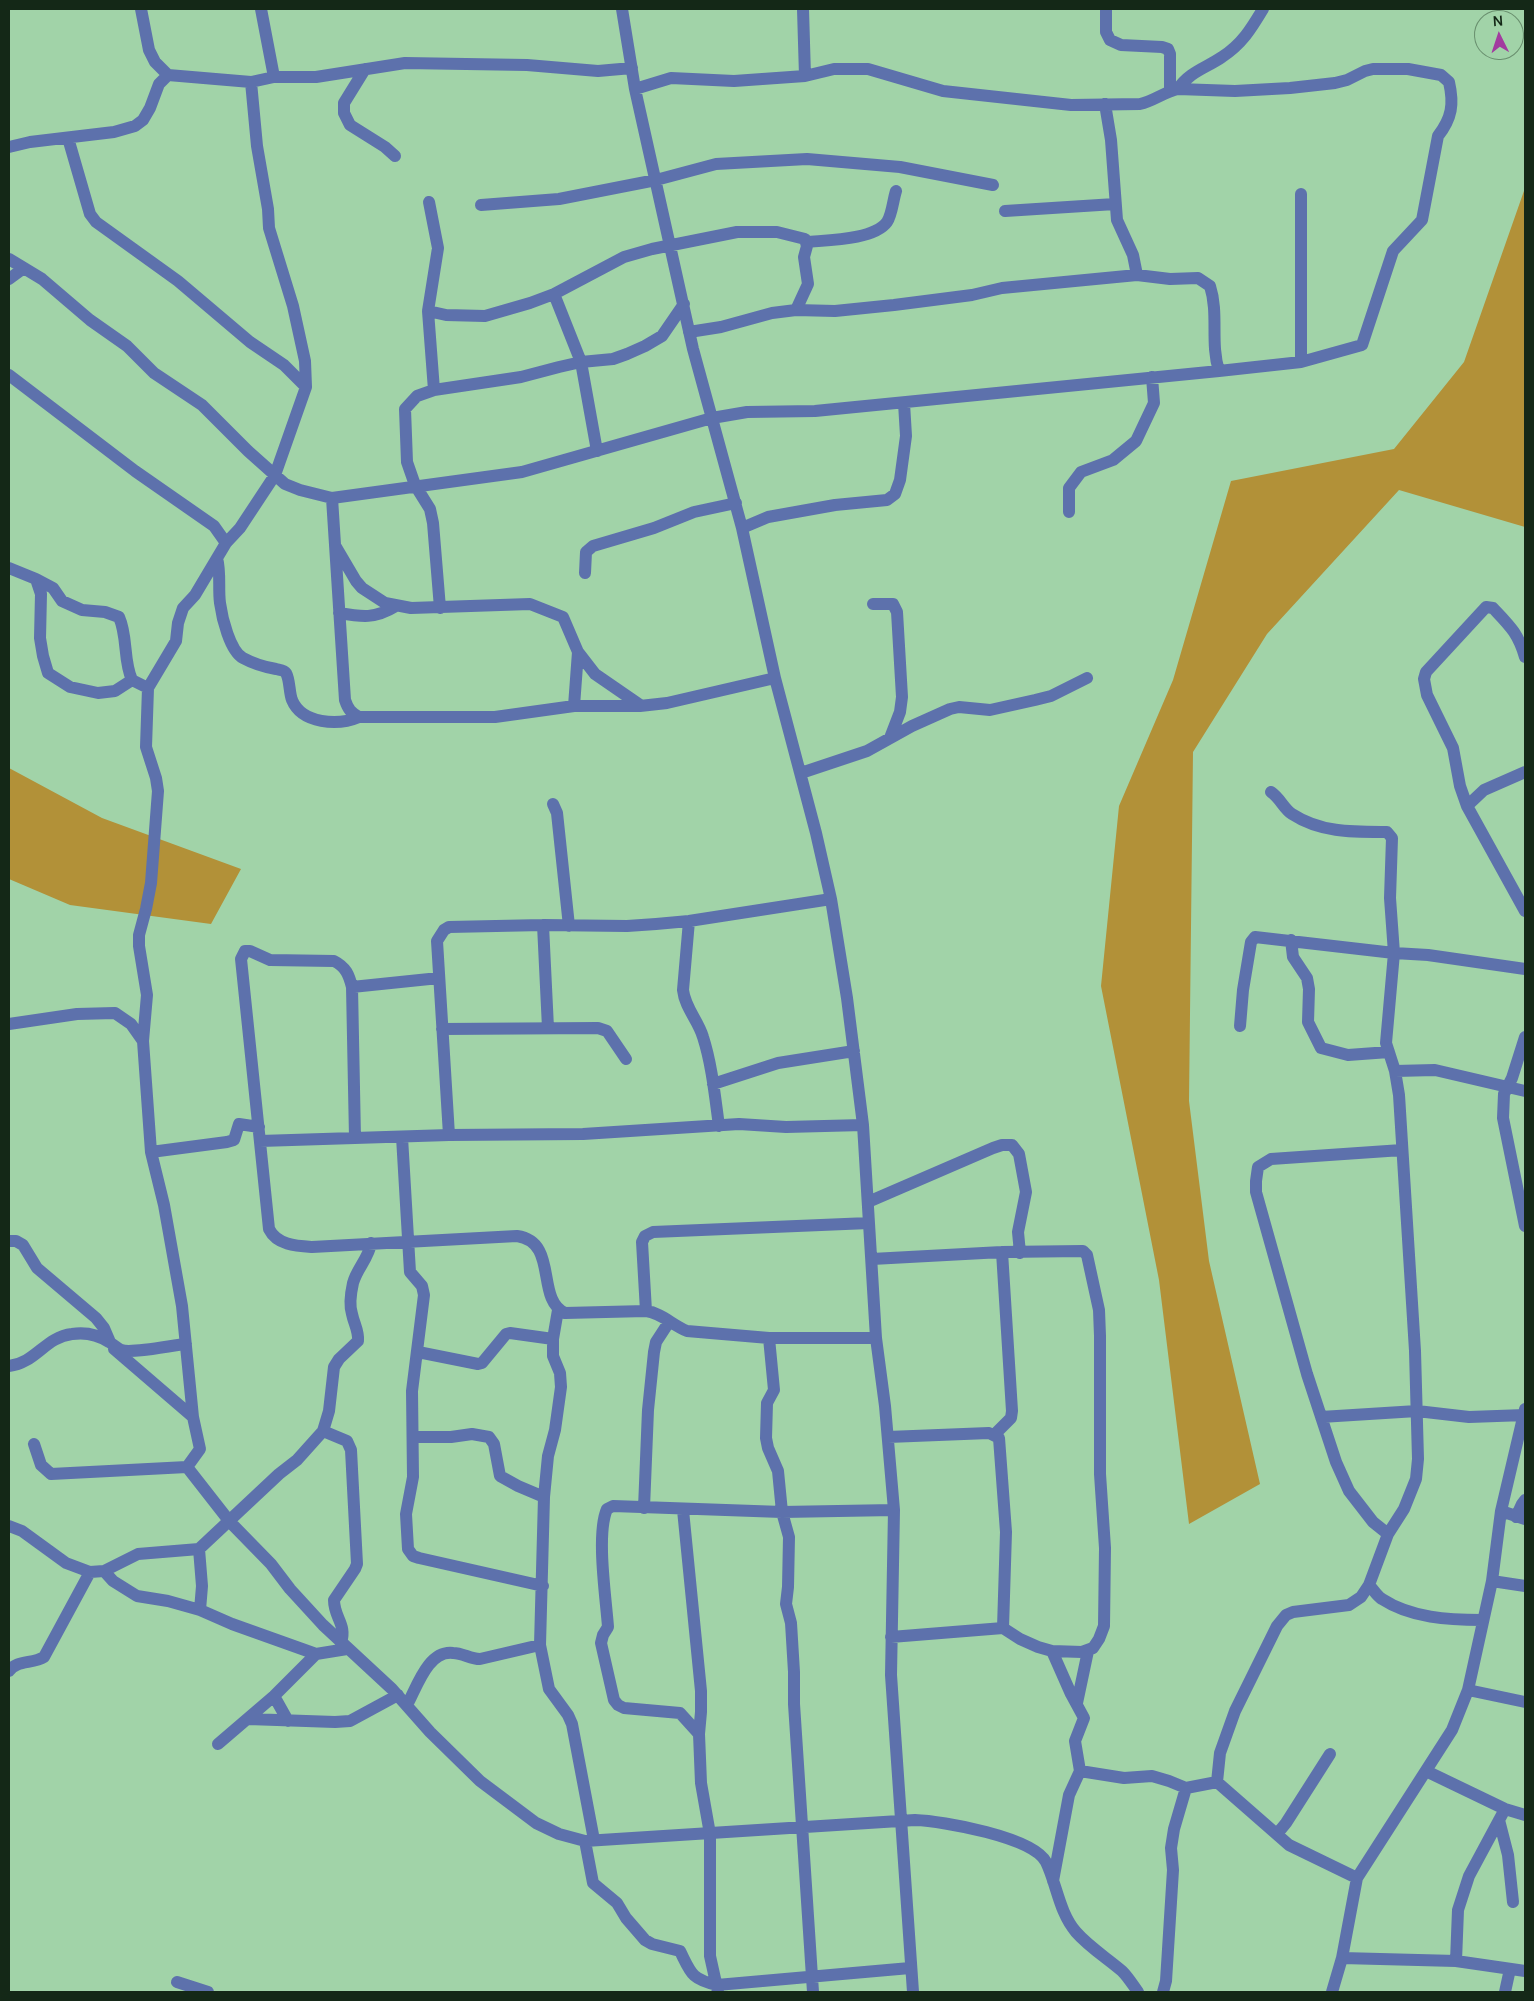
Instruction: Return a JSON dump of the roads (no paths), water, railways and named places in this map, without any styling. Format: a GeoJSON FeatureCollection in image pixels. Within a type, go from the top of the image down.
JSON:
{"type":"FeatureCollection","features":[{"type":"Feature","properties":{"kind":"street"},"geometry":{"type":"LineString","coordinates":[[141,9],[149,50],[155,62],[168,75],[251,82],[274,77],[316,77],[405,63],[527,65],[598,71],[632,68]]}},
{"type":"Feature","properties":{"kind":"street"},"geometry":{"type":"LineString","coordinates":[[261,9],[274,77]]}},
{"type":"Feature","properties":{"kind":"street"},"geometry":{"type":"LineString","coordinates":[[622,9],[635,89],[690,332],[736,503],[775,678],[801,773],[831,899],[854,1051],[863,1125],[876,1338],[888,1437],[894,1510],[891,1637],[894,1732],[913,1992]]}},
{"type":"Feature","properties":{"kind":"street"},"geometry":{"type":"LineString","coordinates":[[803,9],[806,76]]}},
{"type":"Feature","properties":{"kind":"street"},"geometry":{"type":"LineString","coordinates":[[1106,9],[1106,32],[1110,40],[1121,45],[1162,46],[1168,49],[1174,90]]}},
{"type":"Feature","properties":{"kind":"street"},"geometry":{"type":"LineString","coordinates":[[635,89],[671,78],[734,81],[806,76],[834,69],[868,69],[943,91],[1036,102],[1140,104],[1149,102],[1174,90],[1185,79],[1224,56],[1248,35],[1263,9]]}},
{"type":"Feature","properties":{"kind":"street"},"geometry":{"type":"LineString","coordinates":[[364,69],[344,103],[344,113],[350,125],[385,147],[395,156]]}},
{"type":"Feature","properties":{"kind":"street"},"geometry":{"type":"LineString","coordinates":[[9,259],[42,279],[90,320],[127,346],[154,372],[202,405],[285,484],[332,498],[415,485],[522,472],[712,418],[759,411],[815,411],[904,403],[1301,362],[1362,344],[1393,251],[1422,220],[1438,136],[1446,126],[1453,100],[1449,82],[1441,75],[1408,69],[1373,69],[1335,82],[1290,88],[1235,91],[1174,90]]}},
{"type":"Feature","properties":{"kind":"street"},"geometry":{"type":"LineString","coordinates":[[9,147],[30,142],[114,132],[135,126],[142,120],[150,108],[159,84],[168,75]]}},
{"type":"Feature","properties":{"kind":"street"},"geometry":{"type":"LineString","coordinates":[[187,1467],[200,1449],[192,1417],[182,1306],[164,1205],[151,1152],[143,1041],[147,995],[139,935],[151,883],[158,791],[146,747],[148,688],[176,641],[178,623],[183,608],[196,595],[226,544],[240,528],[275,475],[306,387],[305,361],[293,306],[269,228],[268,209],[257,146],[251,82]]}},
{"type":"Feature","properties":{"kind":"street"},"geometry":{"type":"LineString","coordinates":[[1105,104],[1111,140],[1117,220],[1132,255],[1137,275]]}},
{"type":"Feature","properties":{"kind":"street"},"geometry":{"type":"LineString","coordinates":[[68,138],[90,214],[96,222],[178,281],[250,342],[284,365],[306,387]]}},
{"type":"Feature","properties":{"kind":"street"},"geometry":{"type":"LineString","coordinates":[[481,206],[558,199],[656,180],[716,164],[807,159],[900,167],[993,185]]}},
{"type":"Feature","properties":{"kind":"street"},"geometry":{"type":"LineString","coordinates":[[428,311],[446,315],[485,316],[554,294],[614,261],[652,249],[737,232],[777,232],[807,242],[861,236],[875,232],[887,222],[896,191]]}},
{"type":"Feature","properties":{"kind":"street"},"geometry":{"type":"LineString","coordinates":[[1301,194],[1301,362]]}},
{"type":"Feature","properties":{"kind":"street"},"geometry":{"type":"LineString","coordinates":[[429,202],[438,248],[428,311],[434,390]]}},
{"type":"Feature","properties":{"kind":"street"},"geometry":{"type":"LineString","coordinates":[[1006,211],[1115,204]]}},
{"type":"Feature","properties":{"kind":"street"},"geometry":{"type":"LineString","coordinates":[[796,310],[808,284],[804,257],[807,242]]}},
{"type":"Feature","properties":{"kind":"street"},"geometry":{"type":"LineString","coordinates":[[9,279],[24,268]]}},
{"type":"Feature","properties":{"kind":"street"},"geometry":{"type":"LineString","coordinates":[[690,332],[721,327],[772,313],[796,310],[835,311],[894,305],[972,295],[1002,288],[1137,275],[1170,279],[1198,278],[1210,286],[1215,319],[1214,351],[1218,371]]}},
{"type":"Feature","properties":{"kind":"street"},"geometry":{"type":"LineString","coordinates":[[554,294],[581,362],[597,451]]}},
{"type":"Feature","properties":{"kind":"street"},"geometry":{"type":"LineString","coordinates":[[440,608],[430,509],[415,485],[407,462],[405,409],[417,396],[434,390],[521,377],[581,362],[613,359],[645,346],[662,336],[684,304]]}},
{"type":"Feature","properties":{"kind":"street"},"geometry":{"type":"LineString","coordinates":[[9,375],[135,471],[214,526],[226,544]]}},
{"type":"Feature","properties":{"kind":"street"},"geometry":{"type":"LineString","coordinates":[[1069,512],[1069,488],[1081,472],[1113,460],[1136,441],[1154,403],[1152,377]]}},
{"type":"Feature","properties":{"kind":"street"},"geometry":{"type":"LineString","coordinates":[[742,528],[776,516],[835,505],[887,500],[895,494],[900,480],[906,436],[904,403]]}},
{"type":"Feature","properties":{"kind":"street"},"geometry":{"type":"LineString","coordinates":[[332,498],[345,700],[347,708],[352,714],[359,717],[495,717],[574,706],[640,706],[667,703],[775,678]]}},
{"type":"Feature","properties":{"kind":"street"},"geometry":{"type":"LineString","coordinates":[[585,573],[586,552],[593,546],[654,528],[694,512],[736,503]]}},
{"type":"Feature","properties":{"kind":"street"},"geometry":{"type":"LineString","coordinates":[[334,545],[362,588],[385,603],[396,606],[440,608],[530,604],[563,617],[578,652],[595,674],[640,706]]}},
{"type":"Feature","properties":{"kind":"street"},"geometry":{"type":"LineString","coordinates":[[217,558],[220,567],[220,604],[230,642],[240,657],[257,665],[282,670],[286,673],[292,700],[301,713],[322,722],[352,721],[359,717]]}},
{"type":"Feature","properties":{"kind":"street"},"geometry":{"type":"LineString","coordinates":[[9,568],[53,588],[62,601],[82,610],[105,612],[119,617],[122,624],[128,671],[132,680],[148,688]]}},
{"type":"Feature","properties":{"kind":"street"},"geometry":{"type":"LineString","coordinates":[[36,579],[41,594],[40,638],[48,673],[70,687],[98,693],[115,691],[132,680]]}},
{"type":"Feature","properties":{"kind":"street"},"geometry":{"type":"LineString","coordinates":[[873,604],[893,604],[897,612],[902,698],[900,712],[890,738]]}},
{"type":"Feature","properties":{"kind":"street"},"geometry":{"type":"LineString","coordinates":[[339,613],[362,618],[385,613],[396,606]]}},
{"type":"Feature","properties":{"kind":"street"},"geometry":{"type":"LineString","coordinates":[[1525,657],[1520,639],[1490,606],[1426,672],[1424,679],[1427,695],[1453,748],[1460,786],[1467,806],[1525,911]]}},
{"type":"Feature","properties":{"kind":"street"},"geometry":{"type":"LineString","coordinates":[[574,706],[578,652]]}},
{"type":"Feature","properties":{"kind":"street"},"geometry":{"type":"LineString","coordinates":[[801,773],[867,751],[890,738],[959,707],[990,710],[1035,700],[1050,696],[1087,678]]}},
{"type":"Feature","properties":{"kind":"street"},"geometry":{"type":"LineString","coordinates":[[1467,806],[1484,790],[1525,772]]}},
{"type":"Feature","properties":{"kind":"street"},"geometry":{"type":"LineString","coordinates":[[1217,1782],[1220,1753],[1235,1711],[1277,1626],[1286,1614],[1349,1605],[1361,1597],[1368,1585],[1388,1534],[1404,1509],[1416,1479],[1418,1459],[1415,1351],[1399,1095],[1395,1070],[1386,1043],[1394,953],[1390,898],[1392,838],[1387,832],[1332,830],[1310,824],[1290,813],[1277,796],[1271,792]]}},
{"type":"Feature","properties":{"kind":"street"},"geometry":{"type":"LineString","coordinates":[[553,804],[557,813],[569,926]]}},
{"type":"Feature","properties":{"kind":"street"},"geometry":{"type":"LineString","coordinates":[[449,1135],[437,942],[444,930],[449,927],[627,926],[689,921],[831,899]]}},
{"type":"Feature","properties":{"kind":"street"},"geometry":{"type":"LineString","coordinates":[[689,921],[683,990],[684,1000],[702,1034],[713,1084],[719,1126]]}},
{"type":"Feature","properties":{"kind":"street"},"geometry":{"type":"LineString","coordinates":[[543,925],[548,1028]]}},
{"type":"Feature","properties":{"kind":"street"},"geometry":{"type":"LineString","coordinates":[[1240,1026],[1243,990],[1253,938],[1260,936],[1394,953],[1428,955],[1525,969]]}},
{"type":"Feature","properties":{"kind":"street"},"geometry":{"type":"LineString","coordinates":[[1290,940],[1293,957],[1307,978],[1309,989],[1308,1022],[1321,1048],[1348,1055],[1389,1052]]}},
{"type":"Feature","properties":{"kind":"street"},"geometry":{"type":"LineString","coordinates":[[354,1138],[352,988],[345,969],[334,961],[270,960],[250,951],[245,951],[242,954],[242,958],[269,1228],[272,1235],[288,1244],[298,1246],[517,1236],[534,1241],[541,1254],[554,1302],[558,1310],[553,1338],[553,1356],[560,1373],[561,1387],[555,1430],[548,1456],[544,1497],[540,1645],[548,1689],[568,1715],[572,1724],[589,1840],[593,1884],[618,1903],[633,1928],[652,1944],[680,1951],[687,1970],[698,1979],[718,1989],[910,1968]]}},
{"type":"Feature","properties":{"kind":"street"},"geometry":{"type":"LineString","coordinates":[[352,988],[439,978]]}},
{"type":"Feature","properties":{"kind":"street"},"geometry":{"type":"LineString","coordinates":[[9,1024],[77,1014],[115,1013],[131,1024],[143,1041]]}},
{"type":"Feature","properties":{"kind":"street"},"geometry":{"type":"LineString","coordinates":[[442,1029],[603,1028],[612,1037],[626,1059]]}},
{"type":"Feature","properties":{"kind":"street"},"geometry":{"type":"LineString","coordinates":[[1525,1037],[1502,1103],[1503,1118],[1525,1226]]}},
{"type":"Feature","properties":{"kind":"street"},"geometry":{"type":"LineString","coordinates":[[713,1084],[778,1062],[854,1051]]}},
{"type":"Feature","properties":{"kind":"street"},"geometry":{"type":"LineString","coordinates":[[1395,1070],[1435,1070],[1525,1090]]}},
{"type":"Feature","properties":{"kind":"street"},"geometry":{"type":"LineString","coordinates":[[151,1152],[234,1140],[239,1124],[259,1127]]}},
{"type":"Feature","properties":{"kind":"street"},"geometry":{"type":"LineString","coordinates":[[260,1141],[449,1135],[583,1134],[738,1124],[786,1127],[863,1125]]}},
{"type":"Feature","properties":{"kind":"street"},"geometry":{"type":"LineString","coordinates":[[402,1137],[410,1272],[422,1286],[424,1294],[412,1391],[413,1477],[406,1514],[408,1549],[413,1556],[543,1586]]}},
{"type":"Feature","properties":{"kind":"street"},"geometry":{"type":"LineString","coordinates":[[868,1202],[992,1148],[1012,1145],[1018,1154],[1026,1192],[1018,1232],[1020,1253]]}},
{"type":"Feature","properties":{"kind":"street"},"geometry":{"type":"LineString","coordinates":[[1388,1534],[1373,1522],[1349,1492],[1336,1462],[1307,1374],[1256,1192],[1256,1181],[1258,1167],[1271,1159],[1402,1150]]}},
{"type":"Feature","properties":{"kind":"street"},"geometry":{"type":"LineString","coordinates":[[646,1311],[642,1242],[645,1236],[653,1232],[869,1223]]}},
{"type":"Feature","properties":{"kind":"street"},"geometry":{"type":"LineString","coordinates":[[9,1241],[24,1245],[37,1268],[96,1318],[104,1328],[104,1339],[192,1417]]}},
{"type":"Feature","properties":{"kind":"street"},"geometry":{"type":"LineString","coordinates":[[9,1526],[22,1530],[66,1562],[90,1572],[104,1571],[138,1554],[199,1549],[230,1522],[279,1474],[297,1460],[323,1431],[329,1411],[334,1367],[339,1359],[358,1341],[358,1334],[350,1306],[353,1283],[368,1255],[371,1243]]}},
{"type":"Feature","properties":{"kind":"street"},"geometry":{"type":"LineString","coordinates":[[872,1259],[1002,1252],[1079,1251],[1086,1253],[1099,1310],[1100,1474],[1105,1524],[1104,1626],[1099,1639],[1093,1648],[1088,1651],[1052,1651],[1020,1639],[1003,1628],[891,1637]]}},
{"type":"Feature","properties":{"kind":"street"},"geometry":{"type":"LineString","coordinates":[[995,1434],[1011,1418],[1012,1411],[1002,1252]]}},
{"type":"Feature","properties":{"kind":"street"},"geometry":{"type":"LineString","coordinates":[[558,1310],[565,1313],[655,1312],[687,1331],[768,1338],[876,1338]]}},
{"type":"Feature","properties":{"kind":"street"},"geometry":{"type":"LineString","coordinates":[[644,1508],[648,1410],[654,1352],[656,1342],[669,1322]]}},
{"type":"Feature","properties":{"kind":"street"},"geometry":{"type":"LineString","coordinates":[[9,1366],[23,1363],[33,1357],[42,1347],[69,1334],[90,1333],[124,1351],[186,1344]]}},
{"type":"Feature","properties":{"kind":"street"},"geometry":{"type":"LineString","coordinates":[[418,1352],[478,1364],[482,1363],[506,1334],[553,1338]]}},
{"type":"Feature","properties":{"kind":"street"},"geometry":{"type":"LineString","coordinates":[[768,1338],[774,1390],[767,1403],[766,1438],[768,1448],[778,1471],[782,1512],[789,1537],[786,1604],[792,1622],[794,1704],[801,1828],[813,1992]]}},
{"type":"Feature","properties":{"kind":"street"},"geometry":{"type":"LineString","coordinates":[[1332,1992],[1342,1958],[1357,1878],[1452,1730],[1468,1690],[1492,1581],[1501,1511],[1525,1409]]}},
{"type":"Feature","properties":{"kind":"street"},"geometry":{"type":"LineString","coordinates":[[1321,1417],[1416,1411],[1469,1417],[1525,1415]]}},
{"type":"Feature","properties":{"kind":"street"},"geometry":{"type":"LineString","coordinates":[[323,1431],[347,1441],[351,1450],[357,1564],[334,1600],[335,1608],[343,1626],[344,1646]]}},
{"type":"Feature","properties":{"kind":"street"},"geometry":{"type":"LineString","coordinates":[[888,1437],[989,1433],[995,1434],[999,1438],[1006,1532],[1003,1628]]}},
{"type":"Feature","properties":{"kind":"street"},"geometry":{"type":"LineString","coordinates":[[414,1437],[451,1437],[472,1434],[488,1437],[494,1444],[500,1476],[544,1497]]}},
{"type":"Feature","properties":{"kind":"street"},"geometry":{"type":"LineString","coordinates":[[34,1444],[42,1465],[52,1474],[187,1467]]}},
{"type":"Feature","properties":{"kind":"street"},"geometry":{"type":"LineString","coordinates":[[187,1467],[230,1522],[271,1564],[322,1625],[398,1695],[430,1732],[480,1781],[536,1823],[558,1834],[589,1840],[901,1821],[937,1821],[976,1830],[1027,1846],[1038,1852],[1045,1861],[1064,1911],[1076,1932],[1123,1973],[1138,1992]]}},
{"type":"Feature","properties":{"kind":"street"},"geometry":{"type":"LineString","coordinates":[[1501,1511],[1521,1518],[1525,1500]]}},
{"type":"Feature","properties":{"kind":"street"},"geometry":{"type":"LineString","coordinates":[[698,1734],[680,1713],[634,1710],[618,1705],[610,1683],[601,1643],[601,1639],[608,1627],[602,1538],[604,1518],[610,1507],[782,1512],[894,1510]]}},
{"type":"Feature","properties":{"kind":"street"},"geometry":{"type":"LineString","coordinates":[[683,1510],[700,1691],[701,1712],[698,1734],[701,1783],[710,1834],[710,1950],[712,1971],[718,1989]]}},
{"type":"Feature","properties":{"kind":"street"},"geometry":{"type":"LineString","coordinates":[[199,1549],[202,1586],[200,1610]]}},
{"type":"Feature","properties":{"kind":"street"},"geometry":{"type":"LineString","coordinates":[[104,1571],[113,1581],[137,1596],[168,1601],[200,1610],[248,1630],[316,1654]]}},
{"type":"Feature","properties":{"kind":"street"},"geometry":{"type":"LineString","coordinates":[[9,1671],[17,1665],[44,1657],[90,1572]]}},
{"type":"Feature","properties":{"kind":"street"},"geometry":{"type":"LineString","coordinates":[[1492,1581],[1525,1586]]}},
{"type":"Feature","properties":{"kind":"street"},"geometry":{"type":"LineString","coordinates":[[1368,1585],[1381,1599],[1406,1610],[1448,1620],[1482,1620]]}},
{"type":"Feature","properties":{"kind":"street"},"geometry":{"type":"LineString","coordinates":[[407,1705],[430,1662],[439,1655],[452,1652],[472,1659],[480,1659],[540,1645]]}},
{"type":"Feature","properties":{"kind":"street"},"geometry":{"type":"LineString","coordinates":[[218,1744],[274,1696],[316,1654],[344,1646]]}},
{"type":"Feature","properties":{"kind":"street"},"geometry":{"type":"LineString","coordinates":[[1052,1651],[1084,1718],[1076,1741],[1080,1770],[1069,1795],[1053,1882]]}},
{"type":"Feature","properties":{"kind":"street"},"geometry":{"type":"LineString","coordinates":[[1077,1704],[1088,1651]]}},
{"type":"Feature","properties":{"kind":"street"},"geometry":{"type":"LineString","coordinates":[[1468,1690],[1525,1702]]}},
{"type":"Feature","properties":{"kind":"street"},"geometry":{"type":"LineString","coordinates":[[248,1719],[350,1721],[398,1695]]}},
{"type":"Feature","properties":{"kind":"street"},"geometry":{"type":"LineString","coordinates":[[274,1696],[288,1721]]}},
{"type":"Feature","properties":{"kind":"street"},"geometry":{"type":"LineString","coordinates":[[1277,1834],[1330,1754]]}},
{"type":"Feature","properties":{"kind":"street"},"geometry":{"type":"LineString","coordinates":[[1080,1770],[1124,1778],[1152,1776],[1186,1788],[1217,1782]]}},
{"type":"Feature","properties":{"kind":"street"},"geometry":{"type":"LineString","coordinates":[[1426,1772],[1502,1814],[1525,1815]]}},
{"type":"Feature","properties":{"kind":"street"},"geometry":{"type":"LineString","coordinates":[[1217,1782],[1289,1845],[1357,1878]]}},
{"type":"Feature","properties":{"kind":"street"},"geometry":{"type":"LineString","coordinates":[[1163,1992],[1166,1981],[1173,1870],[1171,1848],[1174,1829],[1186,1788]]}},
{"type":"Feature","properties":{"kind":"street"},"geometry":{"type":"LineString","coordinates":[[1502,1814],[1513,1902]]}},
{"type":"Feature","properties":{"kind":"street"},"geometry":{"type":"LineString","coordinates":[[1456,1961],[1458,1910],[1469,1876],[1502,1814]]}},
{"type":"Feature","properties":{"kind":"street"},"geometry":{"type":"LineString","coordinates":[[1342,1958],[1456,1961],[1525,1971]]}},
{"type":"Feature","properties":{"kind":"street"},"geometry":{"type":"LineString","coordinates":[[1505,1992],[1510,1969]]}},
{"type":"Feature","properties":{"kind":"street"},"geometry":{"type":"LineString","coordinates":[[177,1982],[208,1992]]}}]}
